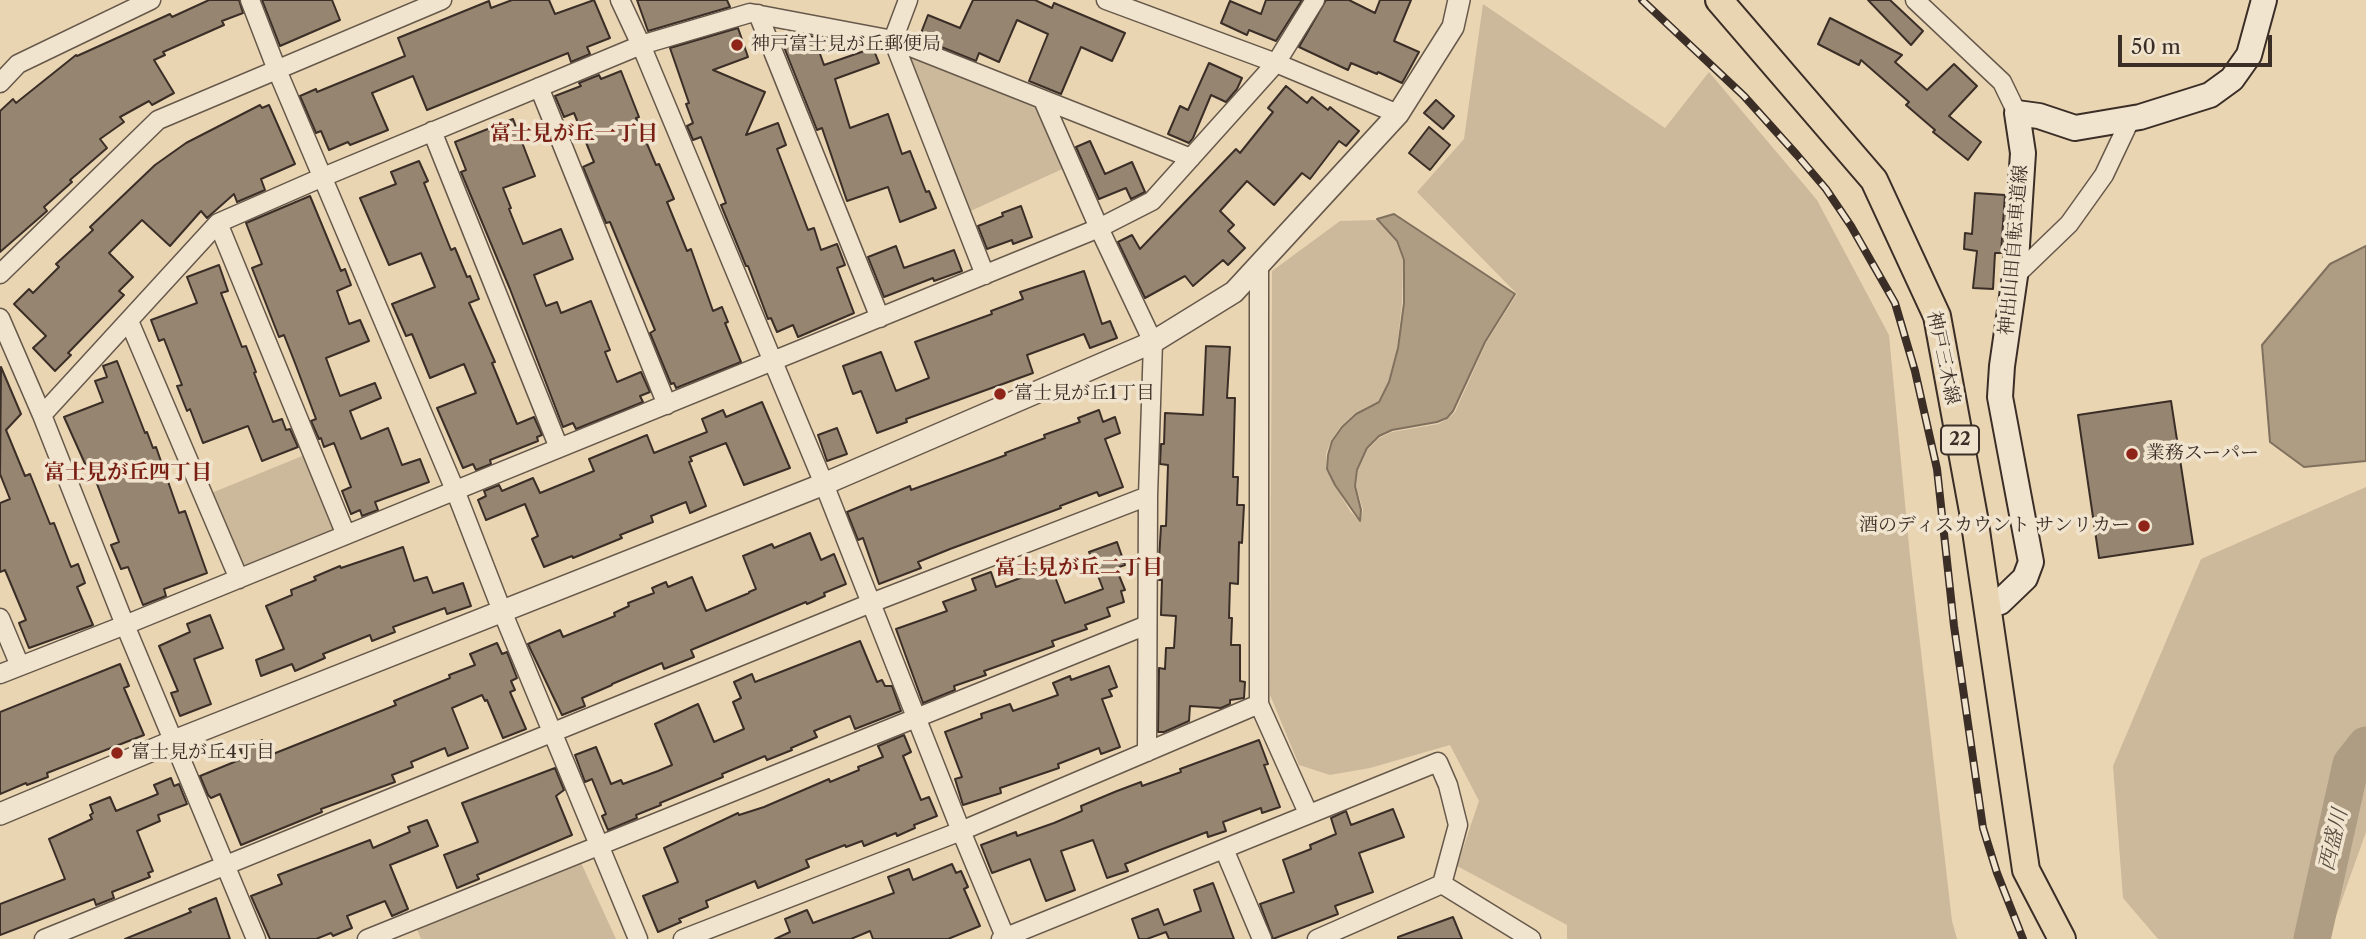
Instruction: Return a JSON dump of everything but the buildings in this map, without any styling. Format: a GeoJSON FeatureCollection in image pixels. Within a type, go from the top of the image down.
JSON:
{"type":"FeatureCollection","features":[{"type":"Feature","properties":{"kind":"main road"},"geometry":{"type":"LineString","coordinates":[[2017,113],[2039,116],[2075,128],[2131,118],[2210,95],[2232,79],[2249,55],[2264,0]]}},
{"type":"Feature","properties":{"kind":"main road","name":"神戸三木線"},"geometry":{"type":"LineString","coordinates":[[1718,2],[1874,180],[1937,316],[1973,517],[1993,606],[2025,870],[2062,939]]}},
{"type":"Feature","properties":{"kind":"main road","name":"神出山田自転車道線"},"geometry":{"type":"LineString","coordinates":[[1993,606],[2025,578],[2031,562],[2000,397],[2001,366],[2015,276],[2023,153],[2017,113]]}},
{"type":"Feature","properties":{"kind":"street"},"geometry":{"type":"LineString","coordinates":[[0,83],[18,64],[152,0]]}},
{"type":"Feature","properties":{"kind":"street"},"geometry":{"type":"LineString","coordinates":[[250,0],[455,490],[502,611],[638,939]]}},
{"type":"Feature","properties":{"kind":"street"},"geometry":{"type":"LineString","coordinates":[[0,275],[158,120],[442,0]]}},
{"type":"Feature","properties":{"kind":"street"},"geometry":{"type":"LineString","coordinates":[[620,0],[824,484],[1004,939],[1438,762],[1448,785],[1458,825],[1442,884]]}},
{"type":"Feature","properties":{"kind":"street"},"geometry":{"type":"LineString","coordinates":[[908,0],[893,40],[985,275]]}},
{"type":"Feature","properties":{"kind":"street"},"geometry":{"type":"LineString","coordinates":[[1106,0],[1276,63],[1398,114]]}},
{"type":"Feature","properties":{"kind":"street"},"geometry":{"type":"LineString","coordinates":[[0,674],[985,275],[1098,228],[1152,201],[1276,63],[1315,0]]}},
{"type":"Feature","properties":{"kind":"street"},"geometry":{"type":"LineString","coordinates":[[0,814],[174,741],[824,484],[1153,342],[1234,292],[1398,114],[1452,27],[1459,0]]}},
{"type":"Feature","properties":{"kind":"street"},"geometry":{"type":"LineString","coordinates":[[1915,0],[2002,82],[2017,113]]}},
{"type":"Feature","properties":{"kind":"street"},"geometry":{"type":"LineString","coordinates":[[42,415],[218,223],[641,45],[750,13],[893,40],[1191,158]]}},
{"type":"Feature","properties":{"kind":"street"},"geometry":{"type":"LineString","coordinates":[[758,14],[880,317]]}},
{"type":"Feature","properties":{"kind":"street"},"geometry":{"type":"LineString","coordinates":[[538,88],[667,405]]}},
{"type":"Feature","properties":{"kind":"street"},"geometry":{"type":"LineString","coordinates":[[1042,100],[1098,228],[1153,342],[1148,496],[1147,752]]}},
{"type":"Feature","properties":{"kind":"street"},"geometry":{"type":"LineString","coordinates":[[2015,276],[2069,224],[2105,175],[2131,118]]}},
{"type":"Feature","properties":{"kind":"street"},"geometry":{"type":"LineString","coordinates":[[432,131],[559,449]]}},
{"type":"Feature","properties":{"kind":"street"},"geometry":{"type":"LineString","coordinates":[[218,223],[346,535]]}},
{"type":"Feature","properties":{"kind":"street"},"geometry":{"type":"LineString","coordinates":[[1259,265],[1259,704],[1308,813]]}},
{"type":"Feature","properties":{"kind":"street"},"geometry":{"type":"LineString","coordinates":[[0,318],[256,939]]}},
{"type":"Feature","properties":{"kind":"street"},"geometry":{"type":"LineString","coordinates":[[129,321],[239,579]]}},
{"type":"Feature","properties":{"kind":"street"},"geometry":{"type":"LineString","coordinates":[[44,939],[871,603],[1148,496]]}},
{"type":"Feature","properties":{"kind":"street"},"geometry":{"type":"LineString","coordinates":[[0,618],[20,666]]}},
{"type":"Feature","properties":{"kind":"street"},"geometry":{"type":"LineString","coordinates":[[367,939],[1147,625]]}},
{"type":"Feature","properties":{"kind":"street"},"geometry":{"type":"LineString","coordinates":[[682,939],[961,831],[1259,704]]}},
{"type":"Feature","properties":{"kind":"street"},"geometry":{"type":"LineString","coordinates":[[1224,849],[1262,939]]}},
{"type":"Feature","properties":{"kind":"street"},"geometry":{"type":"LineString","coordinates":[[1317,939],[1442,884]]}},
{"type":"Feature","properties":{"kind":"street"},"geometry":{"type":"LineString","coordinates":[[1442,884],[1531,939]]}},
{"type":"Feature","properties":{"kind":"shaded area"},"geometry":{"type":"Polygon","coordinates":[[[1483,4],[1665,128],[1709,72],[1817,200],[1889,335],[1910,556],[1952,921],[1957,939],[1567,939],[1567,925],[1457,866],[1479,801],[1450,745],[1370,768],[1330,775],[1299,765],[1270,695],[1272,271],[1340,221],[1376,220],[1396,242],[1403,260],[1397,348],[1388,382],[1378,401],[1355,413],[1341,426],[1331,440],[1326,454],[1326,470],[1350,511],[1360,522],[1363,510],[1356,486],[1358,471],[1368,449],[1379,438],[1392,432],[1438,424],[1455,412],[1486,343],[1517,294],[1417,192],[1464,139],[1483,4]]]}},
{"type":"Feature","properties":{"kind":"shaded area"},"geometry":{"type":"Polygon","coordinates":[[[893,40],[1043,100],[1071,165],[962,215],[893,40]]]}},
{"type":"Feature","properties":{"kind":"shaded area"},"geometry":{"type":"Polygon","coordinates":[[[1394,214],[1515,294],[1485,342],[1453,411],[1447,418],[1392,430],[1379,436],[1367,448],[1357,470],[1355,486],[1361,510],[1360,521],[1327,469],[1328,455],[1332,441],[1342,427],[1356,414],[1379,402],[1389,382],[1398,348],[1404,303],[1404,260],[1397,241],[1377,219],[1394,214]]]}},
{"type":"Feature","properties":{"kind":"shaded area"},"geometry":{"type":"Polygon","coordinates":[[[2366,246],[2366,461],[2304,467],[2270,442],[2262,345],[2330,264],[2366,246]]]}},
{"type":"Feature","properties":{"kind":"shaded area"},"geometry":{"type":"Polygon","coordinates":[[[312,452],[346,535],[239,579],[204,496],[312,452]]]}},
{"type":"Feature","properties":{"kind":"shaded area"},"geometry":{"type":"Polygon","coordinates":[[[2366,487],[2366,832],[2328,939],[2158,939],[2123,898],[2113,766],[2201,559],[2366,487]]]}},
{"type":"Feature","properties":{"kind":"shaded area"},"geometry":{"type":"Polygon","coordinates":[[[577,854],[616,939],[421,939],[413,920],[577,854]]]}},
{"type":"Feature","properties":{"kind":"waterway","name":"西盛川"},"geometry":{"type":"LineString","coordinates":[[2312,939],[2351,764],[2366,745]]}},
{"type":"Feature","properties":{"kind":"railway"},"geometry":{"type":"LineString","coordinates":[[1642,0],[1744,96],[1826,189],[1851,226],[1895,303],[1915,371],[1937,469],[1954,626],[1983,828],[2023,939]]}},
{"type":"Feature","properties":{"kind":"place","name":"神戸富士見が丘郵便局"},"geometry":{"type":"Point","coordinates":[737,45]}},
{"type":"Feature","properties":{"kind":"place","name":"富士見が丘1丁目"},"geometry":{"type":"Point","coordinates":[1000,394]}},
{"type":"Feature","properties":{"kind":"place","name":"業務スーパー"},"geometry":{"type":"Point","coordinates":[2132,454]}},
{"type":"Feature","properties":{"kind":"place","name":"酒のディスカウント サンリカー"},"geometry":{"type":"Point","coordinates":[2144,526]}},
{"type":"Feature","properties":{"kind":"place","name":"富士見が丘4丁目"},"geometry":{"type":"Point","coordinates":[117,753]}},
{"type":"Feature","properties":{"kind":"district","name":"富士見が丘一丁目"},"geometry":{"type":"Point","coordinates":[574,134]}},
{"type":"Feature","properties":{"kind":"district","name":"富士見が丘四丁目"},"geometry":{"type":"Point","coordinates":[128,473]}},
{"type":"Feature","properties":{"kind":"district","name":"富士見が丘二丁目"},"geometry":{"type":"Point","coordinates":[1079,568]}}]}
